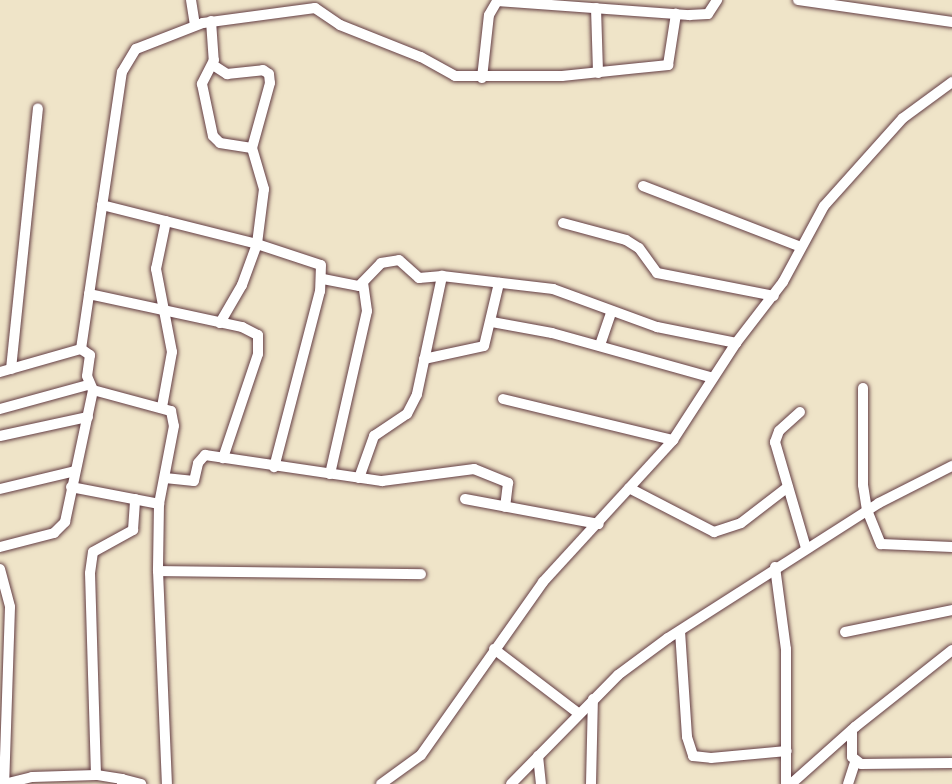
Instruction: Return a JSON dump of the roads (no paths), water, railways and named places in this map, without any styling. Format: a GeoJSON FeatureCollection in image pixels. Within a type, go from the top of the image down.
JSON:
{"type":"FeatureCollection","features":[{"type":"Feature","properties":{"kind":"street"},"geometry":{"type":"LineString","coordinates":[[190,0],[195,25]]}},
{"type":"Feature","properties":{"kind":"street"},"geometry":{"type":"LineString","coordinates":[[482,78],[489,15],[497,1],[675,14],[708,14],[717,0]]}},
{"type":"Feature","properties":{"kind":"street"},"geometry":{"type":"LineString","coordinates":[[798,0],[952,22]]}},
{"type":"Feature","properties":{"kind":"street"},"geometry":{"type":"LineString","coordinates":[[81,349],[122,72],[129,58],[152,40],[211,21],[315,8],[340,25],[421,57],[447,74],[482,78],[598,73],[668,65],[675,14]]}},
{"type":"Feature","properties":{"kind":"street"},"geometry":{"type":"LineString","coordinates":[[596,8],[598,73]]}},
{"type":"Feature","properties":{"kind":"street"},"geometry":{"type":"LineString","coordinates":[[211,21],[213,65],[202,84],[213,136],[220,143],[252,148]]}},
{"type":"Feature","properties":{"kind":"street"},"geometry":{"type":"LineString","coordinates":[[213,65],[226,74],[263,70],[269,74],[252,148],[264,189],[257,244],[242,285],[220,323]]}},
{"type":"Feature","properties":{"kind":"street"},"geometry":{"type":"LineString","coordinates":[[381,784],[421,755],[543,582],[599,524],[673,440],[736,343],[774,296],[824,206],[874,148],[909,113],[952,82]]}},
{"type":"Feature","properties":{"kind":"street"},"geometry":{"type":"LineString","coordinates":[[0,547],[60,530],[68,512],[71,487],[88,417],[91,388],[90,355],[81,349],[5,370],[38,108]]}},
{"type":"Feature","properties":{"kind":"street"},"geometry":{"type":"LineString","coordinates":[[643,186],[801,247]]}},
{"type":"Feature","properties":{"kind":"street"},"geometry":{"type":"LineString","coordinates":[[102,205],[257,244],[316,261],[321,265],[323,279],[274,467]]}},
{"type":"Feature","properties":{"kind":"street"},"geometry":{"type":"LineString","coordinates":[[162,407],[172,352],[167,311],[156,269],[166,221]]}},
{"type":"Feature","properties":{"kind":"street"},"geometry":{"type":"LineString","coordinates":[[564,223],[626,240],[639,248],[657,273],[774,296]]}},
{"type":"Feature","properties":{"kind":"street"},"geometry":{"type":"LineString","coordinates":[[323,279],[352,286],[363,282],[381,263],[390,259],[408,264],[419,278],[442,276],[553,289],[657,327],[736,343]]}},
{"type":"Feature","properties":{"kind":"street"},"geometry":{"type":"LineString","coordinates":[[359,478],[374,436],[401,419],[413,404],[442,276]]}},
{"type":"Feature","properties":{"kind":"street"},"geometry":{"type":"LineString","coordinates":[[330,474],[367,311],[363,282]]}},
{"type":"Feature","properties":{"kind":"street"},"geometry":{"type":"LineString","coordinates":[[424,359],[484,346],[492,322],[499,283]]}},
{"type":"Feature","properties":{"kind":"street"},"geometry":{"type":"LineString","coordinates":[[89,294],[251,330],[258,335],[259,343],[223,458]]}},
{"type":"Feature","properties":{"kind":"street"},"geometry":{"type":"LineString","coordinates":[[600,345],[612,311]]}},
{"type":"Feature","properties":{"kind":"street"},"geometry":{"type":"LineString","coordinates":[[492,322],[600,345],[713,378]]}},
{"type":"Feature","properties":{"kind":"street"},"geometry":{"type":"LineString","coordinates":[[0,409],[91,388],[162,407],[174,416],[159,504],[158,571],[167,784]]}},
{"type":"Feature","properties":{"kind":"street"},"geometry":{"type":"LineString","coordinates":[[863,388],[861,464],[867,510],[881,544],[887,547],[921,543],[952,546]]}},
{"type":"Feature","properties":{"kind":"street"},"geometry":{"type":"LineString","coordinates":[[503,399],[673,440]]}},
{"type":"Feature","properties":{"kind":"street"},"geometry":{"type":"LineString","coordinates":[[800,412],[775,437],[806,548]]}},
{"type":"Feature","properties":{"kind":"street"},"geometry":{"type":"LineString","coordinates":[[0,436],[88,417]]}},
{"type":"Feature","properties":{"kind":"street"},"geometry":{"type":"LineString","coordinates":[[165,478],[194,481],[200,458],[223,458],[274,467],[393,481],[474,469],[508,483],[505,507]]}},
{"type":"Feature","properties":{"kind":"street"},"geometry":{"type":"LineString","coordinates":[[511,784],[578,713],[618,675],[775,567],[867,510],[952,466]]}},
{"type":"Feature","properties":{"kind":"street"},"geometry":{"type":"LineString","coordinates":[[0,489],[75,471]]}},
{"type":"Feature","properties":{"kind":"street"},"geometry":{"type":"LineString","coordinates":[[71,487],[159,504]]}},
{"type":"Feature","properties":{"kind":"street"},"geometry":{"type":"LineString","coordinates":[[629,488],[714,532],[741,523],[788,488]]}},
{"type":"Feature","properties":{"kind":"street"},"geometry":{"type":"LineString","coordinates":[[96,775],[91,558],[93,552],[133,530],[135,499]]}},
{"type":"Feature","properties":{"kind":"street"},"geometry":{"type":"LineString","coordinates":[[465,499],[599,524]]}},
{"type":"Feature","properties":{"kind":"street"},"geometry":{"type":"LineString","coordinates":[[775,567],[786,648],[786,784]]}},
{"type":"Feature","properties":{"kind":"street"},"geometry":{"type":"LineString","coordinates":[[0,569],[10,607],[4,784],[96,775],[141,784]]}},
{"type":"Feature","properties":{"kind":"street"},"geometry":{"type":"LineString","coordinates":[[158,571],[421,574]]}},
{"type":"Feature","properties":{"kind":"street"},"geometry":{"type":"LineString","coordinates":[[845,632],[952,610]]}},
{"type":"Feature","properties":{"kind":"street"},"geometry":{"type":"LineString","coordinates":[[680,631],[687,737],[693,756],[711,758],[787,751]]}},
{"type":"Feature","properties":{"kind":"street"},"geometry":{"type":"LineString","coordinates":[[494,649],[578,713]]}},
{"type":"Feature","properties":{"kind":"street"},"geometry":{"type":"LineString","coordinates":[[791,784],[852,730],[952,650]]}},
{"type":"Feature","properties":{"kind":"street"},"geometry":{"type":"LineString","coordinates":[[591,784],[593,699]]}},
{"type":"Feature","properties":{"kind":"street"},"geometry":{"type":"LineString","coordinates":[[848,784],[855,762],[852,730]]}},
{"type":"Feature","properties":{"kind":"street"},"geometry":{"type":"LineString","coordinates":[[538,756],[541,784]]}},
{"type":"Feature","properties":{"kind":"street"},"geometry":{"type":"LineString","coordinates":[[855,762],[952,763]]}}]}
